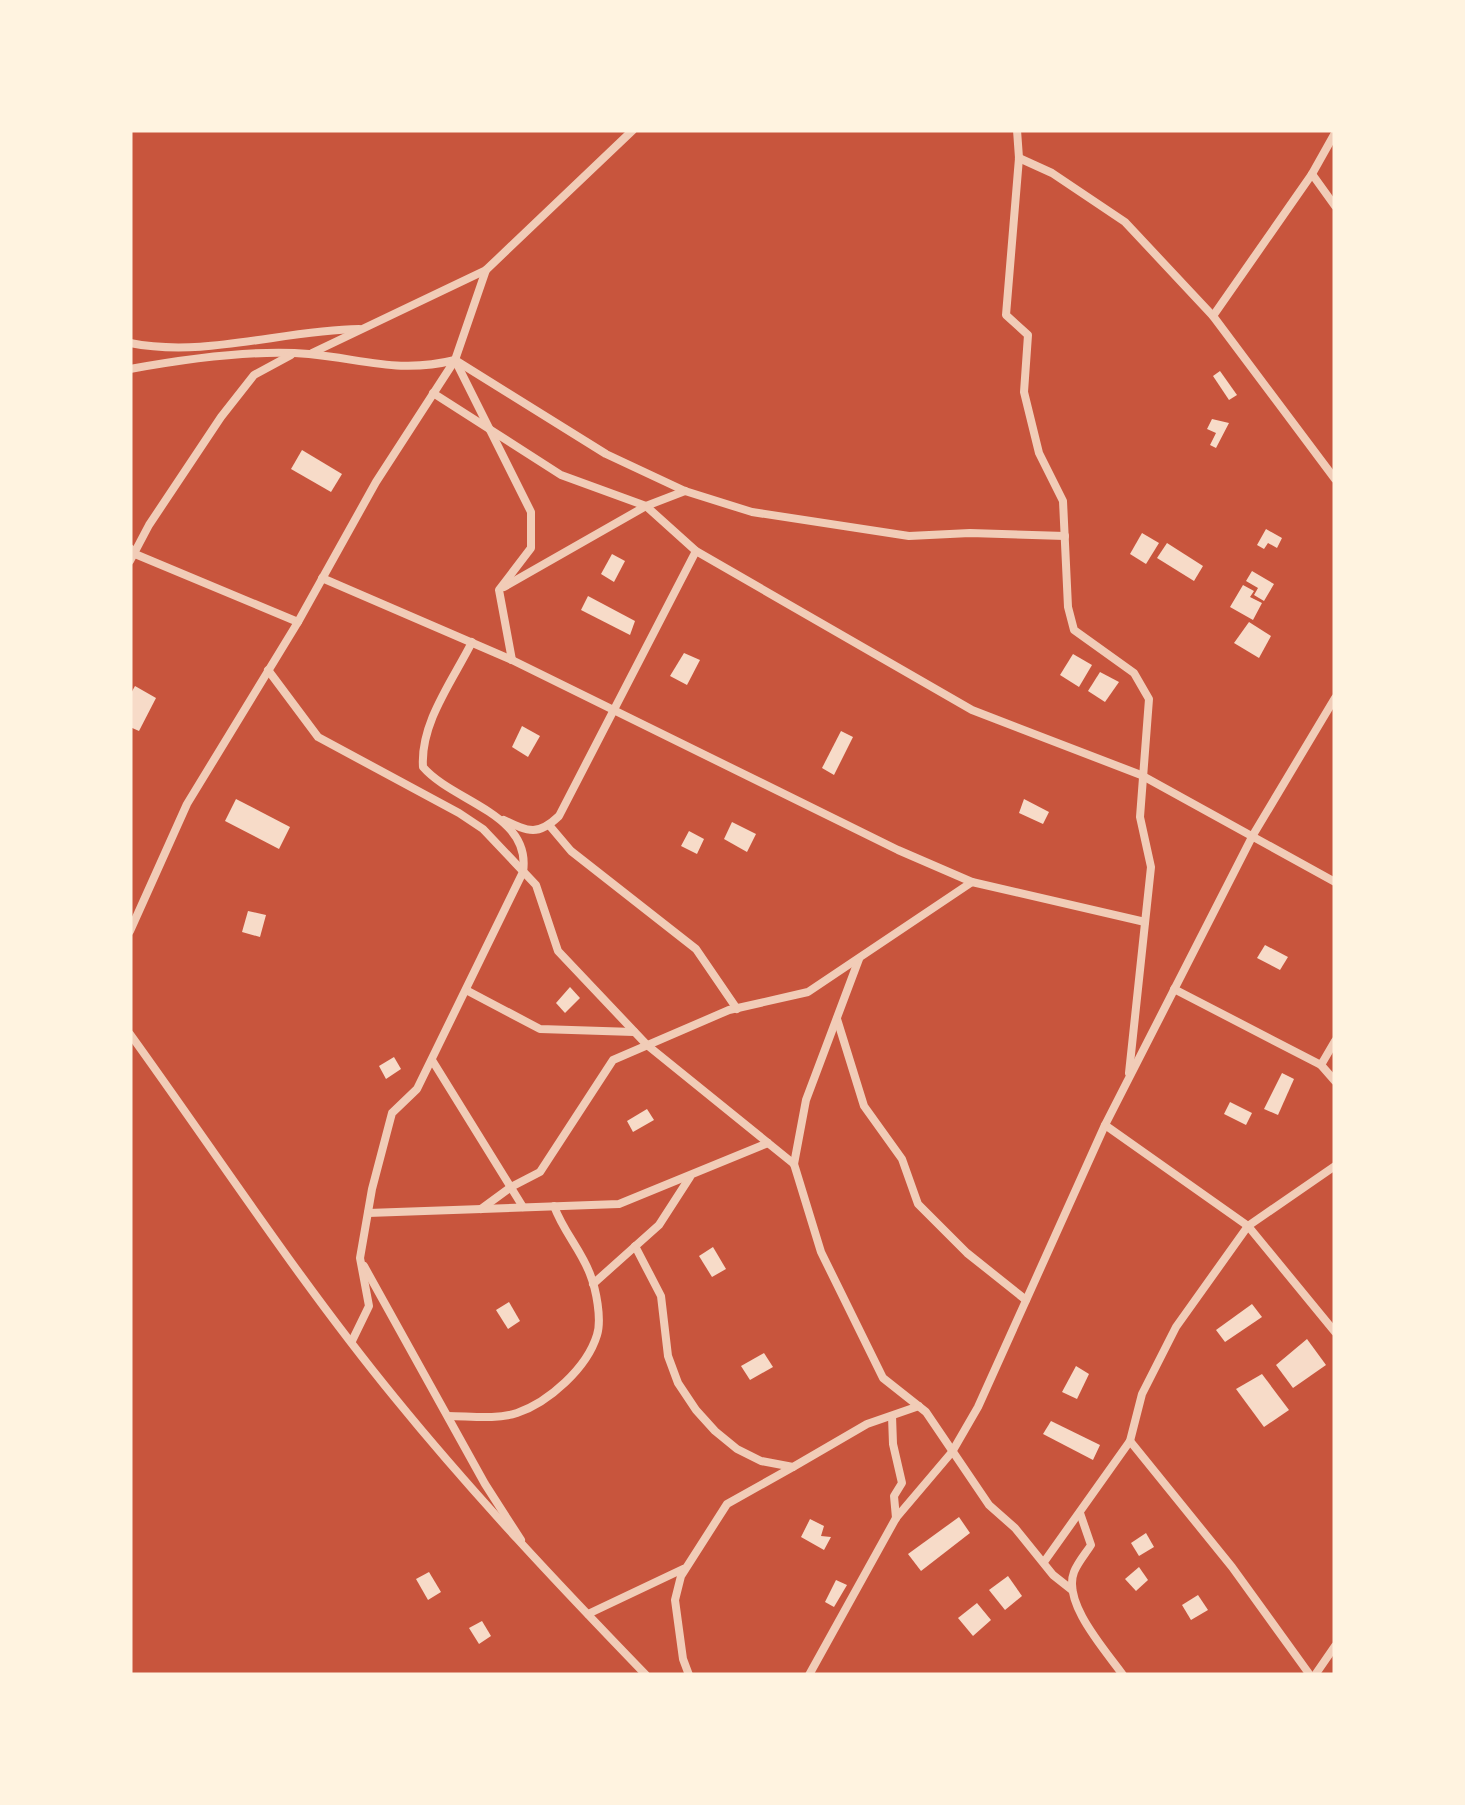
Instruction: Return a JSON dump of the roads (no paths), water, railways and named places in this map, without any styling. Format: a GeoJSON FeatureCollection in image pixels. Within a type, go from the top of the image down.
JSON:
{"type":"FeatureCollection","features":[{"type":"Feature","properties":{"kind":"street"},"geometry":{"type":"LineString","coordinates":[[309,354],[486,270],[633,130]]}},
{"type":"Feature","properties":{"kind":"street"},"geometry":{"type":"LineString","coordinates":[[1017,130],[1019,158],[1006,315],[1028,335],[1024,392],[1039,453],[1063,501],[1068,607],[1074,630],[1134,672],[1149,699],[1140,816],[1151,867],[1129,1078]]}},
{"type":"Feature","properties":{"kind":"street"},"geometry":{"type":"LineString","coordinates":[[1213,316],[1312,174],[1335,132]]}},
{"type":"Feature","properties":{"kind":"street"},"geometry":{"type":"LineString","coordinates":[[1019,158],[1052,172],[1125,222],[1213,316],[1335,479]]}},
{"type":"Feature","properties":{"kind":"street"},"geometry":{"type":"LineString","coordinates":[[1312,174],[1335,206]]}},
{"type":"Feature","properties":{"kind":"street"},"geometry":{"type":"LineString","coordinates":[[130,931],[187,804],[298,622],[376,482],[455,360],[486,270]]}},
{"type":"Feature","properties":{"kind":"street"},"geometry":{"type":"LineString","coordinates":[[130,343],[152,347],[235,344],[336,329],[362,329]]}},
{"type":"Feature","properties":{"kind":"street"},"geometry":{"type":"LineString","coordinates":[[130,369],[217,358],[295,354],[378,366],[425,368],[455,360],[606,454],[685,492],[752,512],[909,536],[1066,536]]}},
{"type":"Feature","properties":{"kind":"street"},"geometry":{"type":"LineString","coordinates":[[295,354],[254,375],[221,417],[132,555],[298,622]]}},
{"type":"Feature","properties":{"kind":"street"},"geometry":{"type":"LineString","coordinates":[[455,360],[531,512],[531,548],[499,590],[512,660]]}},
{"type":"Feature","properties":{"kind":"street"},"geometry":{"type":"LineString","coordinates":[[433,393],[561,475],[646,506],[696,550],[972,710],[1141,775],[1335,882]]}},
{"type":"Feature","properties":{"kind":"street"},"geometry":{"type":"LineString","coordinates":[[499,590],[646,506],[685,492]]}},
{"type":"Feature","properties":{"kind":"street"},"geometry":{"type":"LineString","coordinates":[[472,642],[427,730],[422,766],[455,794],[500,818],[526,830],[549,826],[559,816],[696,550]]}},
{"type":"Feature","properties":{"kind":"street"},"geometry":{"type":"LineString","coordinates":[[322,578],[512,660],[898,850],[972,882],[1145,922]]}},
{"type":"Feature","properties":{"kind":"street"},"geometry":{"type":"LineString","coordinates":[[268,670],[318,737],[459,812],[483,829],[536,886],[558,951],[647,1045],[794,1164]]}},
{"type":"Feature","properties":{"kind":"street"},"geometry":{"type":"LineString","coordinates":[[809,1675],[896,1518],[952,1452],[978,1406],[1105,1125],[1253,834],[1335,698]]}},
{"type":"Feature","properties":{"kind":"street"},"geometry":{"type":"LineString","coordinates":[[352,1341],[369,1306],[360,1258],[392,1113],[417,1089],[523,872],[526,858],[519,840],[500,818]]}},
{"type":"Feature","properties":{"kind":"street"},"geometry":{"type":"LineString","coordinates":[[549,826],[571,851],[696,949],[737,1008]]}},
{"type":"Feature","properties":{"kind":"street"},"geometry":{"type":"LineString","coordinates":[[482,1209],[510,1187],[540,1172],[613,1060],[737,1008],[808,992],[972,882]]}},
{"type":"Feature","properties":{"kind":"street"},"geometry":{"type":"LineString","coordinates":[[859,959],[806,1100],[794,1164],[822,1252],[883,1378],[926,1412],[989,1505],[1015,1528],[1053,1575],[1072,1590]]}},
{"type":"Feature","properties":{"kind":"street"},"geometry":{"type":"LineString","coordinates":[[466,990],[540,1029],[634,1032]]}},
{"type":"Feature","properties":{"kind":"street"},"geometry":{"type":"LineString","coordinates":[[1174,990],[1321,1065],[1335,1080]]}},
{"type":"Feature","properties":{"kind":"street"},"geometry":{"type":"LineString","coordinates":[[837,1019],[864,1106],[902,1159],[918,1204],[966,1253],[1026,1300]]}},
{"type":"Feature","properties":{"kind":"street"},"geometry":{"type":"LineString","coordinates":[[130,1034],[283,1251],[392,1395],[532,1556],[646,1675]]}},
{"type":"Feature","properties":{"kind":"street"},"geometry":{"type":"LineString","coordinates":[[1321,1065],[1335,1041]]}},
{"type":"Feature","properties":{"kind":"street"},"geometry":{"type":"LineString","coordinates":[[432,1060],[523,1208]]}},
{"type":"Feature","properties":{"kind":"street"},"geometry":{"type":"LineString","coordinates":[[1105,1125],[1248,1226],[1335,1332]]}},
{"type":"Feature","properties":{"kind":"street"},"geometry":{"type":"LineString","coordinates":[[368,1213],[619,1204],[768,1143]]}},
{"type":"Feature","properties":{"kind":"street"},"geometry":{"type":"LineString","coordinates":[[1044,1562],[1130,1440],[1142,1394],[1176,1327],[1248,1226],[1335,1166]]}},
{"type":"Feature","properties":{"kind":"street"},"geometry":{"type":"LineString","coordinates":[[592,1284],[659,1225],[690,1177]]}},
{"type":"Feature","properties":{"kind":"street"},"geometry":{"type":"LineString","coordinates":[[448,1416],[512,1415],[534,1406],[586,1359],[599,1332],[590,1272],[563,1231],[554,1206]]}},
{"type":"Feature","properties":{"kind":"street"},"geometry":{"type":"LineString","coordinates":[[635,1246],[661,1296],[668,1356],[678,1383],[696,1410],[737,1449],[762,1462],[793,1468]]}},
{"type":"Feature","properties":{"kind":"street"},"geometry":{"type":"LineString","coordinates":[[360,1258],[485,1484],[532,1556]]}},
{"type":"Feature","properties":{"kind":"street"},"geometry":{"type":"LineString","coordinates":[[689,1675],[674,1600],[688,1567],[727,1504],[866,1424],[919,1406]]}},
{"type":"Feature","properties":{"kind":"street"},"geometry":{"type":"LineString","coordinates":[[892,1416],[893,1444],[902,1483],[894,1496],[896,1518]]}},
{"type":"Feature","properties":{"kind":"street"},"geometry":{"type":"LineString","coordinates":[[1130,1440],[1312,1675],[1335,1646]]}},
{"type":"Feature","properties":{"kind":"street"},"geometry":{"type":"LineString","coordinates":[[1080,1513],[1091,1545],[1074,1572],[1072,1590],[1082,1617],[1123,1675]]}},
{"type":"Feature","properties":{"kind":"street"},"geometry":{"type":"LineString","coordinates":[[588,1614],[688,1567]]}}]}
